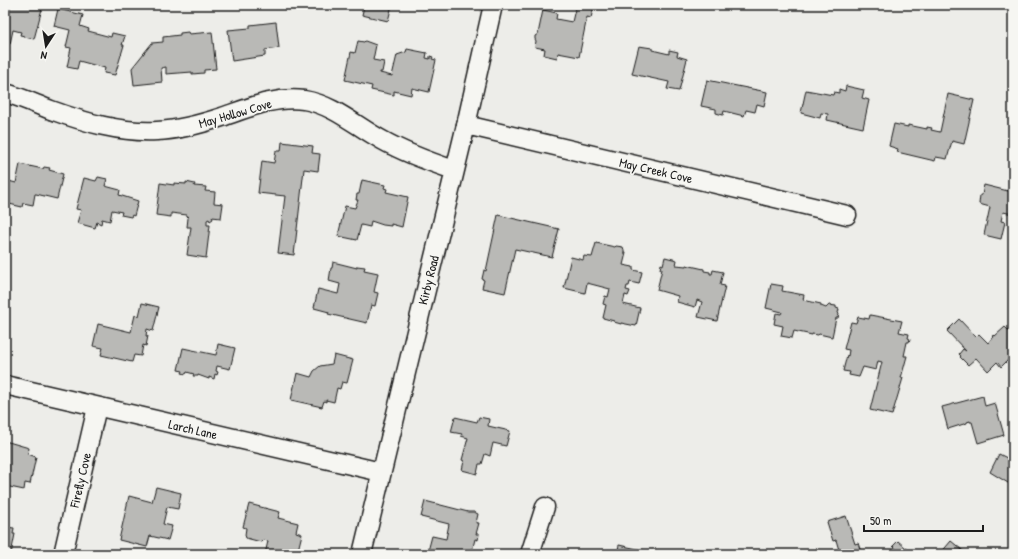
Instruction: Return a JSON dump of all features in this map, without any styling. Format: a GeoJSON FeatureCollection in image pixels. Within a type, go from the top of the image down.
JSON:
{"type":"FeatureCollection","features":[{"type":"Feature","properties":{"kind":"street","name":"Kirby Road"},"geometry":{"type":"LineString","coordinates":[[362,554],[466,125],[493,5]]}},
{"type":"Feature","properties":{"kind":"street","name":"May Hollow Cove"},"geometry":{"type":"LineString","coordinates":[[5,93],[72,117],[114,128],[136,131],[177,129],[220,118],[249,107],[273,101],[303,100],[325,106],[381,140],[420,158],[454,170]]}},
{"type":"Feature","properties":{"kind":"street","name":"May Creek Cove"},"geometry":{"type":"LineString","coordinates":[[466,125],[847,216]]}},
{"type":"Feature","properties":{"kind":"street","name":"Larch Lane"},"geometry":{"type":"LineString","coordinates":[[5,385],[381,472]]}},
{"type":"Feature","properties":{"kind":"street","name":"Firefly Cove"},"geometry":{"type":"LineString","coordinates":[[63,554],[97,407]]}},
{"type":"Feature","properties":{"kind":"street"},"geometry":{"type":"LineString","coordinates":[[530,554],[545,507]]}},
{"type":"Feature","properties":{"kind":"building"},"geometry":{"type":"Polygon","coordinates":[[[5,5],[43,5],[34,39],[24,37],[25,36],[20,35],[21,32],[13,30],[10,44],[5,43],[5,5]]]}},
{"type":"Feature","properties":{"kind":"building"},"geometry":{"type":"Polygon","coordinates":[[[359,5],[392,5],[388,21],[362,15],[364,6],[359,5]]]}},
{"type":"Feature","properties":{"kind":"building"},"geometry":{"type":"Polygon","coordinates":[[[576,5],[594,5],[591,18],[587,17],[579,57],[558,53],[557,58],[544,55],[545,49],[535,47],[535,36],[538,34],[543,10],[557,13],[556,19],[572,22],[576,5]]]}},
{"type":"Feature","properties":{"kind":"building"},"geometry":{"type":"Polygon","coordinates":[[[58,9],[83,15],[80,26],[89,29],[88,31],[111,37],[112,33],[125,36],[122,45],[124,45],[115,75],[104,73],[105,68],[79,61],[77,69],[67,67],[71,48],[66,47],[70,30],[54,26],[58,9]]]}},
{"type":"Feature","properties":{"kind":"building"},"geometry":{"type":"Polygon","coordinates":[[[276,22],[279,48],[265,50],[265,56],[232,61],[228,30],[250,28],[250,25],[276,22]]]}},
{"type":"Feature","properties":{"kind":"building"},"geometry":{"type":"Polygon","coordinates":[[[188,32],[189,34],[212,32],[216,69],[204,70],[204,73],[192,74],[192,72],[166,74],[166,67],[161,68],[162,82],[134,85],[132,68],[152,43],[163,42],[163,37],[180,35],[180,33],[188,32]]]}},
{"type":"Feature","properties":{"kind":"building"},"geometry":{"type":"Polygon","coordinates":[[[358,41],[365,41],[376,45],[373,60],[384,62],[382,72],[380,73],[392,76],[397,55],[406,52],[407,49],[427,53],[426,58],[430,59],[430,56],[433,57],[432,59],[436,60],[429,92],[412,88],[411,95],[394,91],[394,95],[371,90],[372,86],[345,80],[351,52],[355,53],[358,41]]]}},
{"type":"Feature","properties":{"kind":"building"},"geometry":{"type":"Polygon","coordinates":[[[639,46],[652,48],[652,50],[669,54],[669,50],[678,52],[677,56],[687,59],[679,91],[667,89],[669,82],[632,74],[639,46]]]}},
{"type":"Feature","properties":{"kind":"building"},"geometry":{"type":"Polygon","coordinates":[[[707,80],[767,92],[764,106],[757,104],[755,112],[746,110],[744,116],[724,111],[723,115],[716,113],[716,109],[701,106],[707,80]]]}},
{"type":"Feature","properties":{"kind":"building"},"geometry":{"type":"Polygon","coordinates":[[[846,86],[864,90],[862,98],[869,100],[863,128],[827,120],[828,114],[821,113],[820,118],[801,113],[806,90],[833,95],[834,92],[839,93],[839,89],[845,91],[846,86]]]}},
{"type":"Feature","properties":{"kind":"building"},"geometry":{"type":"Polygon","coordinates":[[[948,94],[974,100],[964,144],[952,141],[947,159],[936,157],[935,161],[897,152],[898,149],[889,146],[894,124],[927,129],[927,127],[932,128],[931,130],[940,132],[948,94]]]}},
{"type":"Feature","properties":{"kind":"building"},"geometry":{"type":"Polygon","coordinates":[[[282,142],[313,146],[312,153],[320,154],[318,171],[304,169],[294,255],[278,253],[285,196],[258,193],[262,161],[274,163],[276,151],[281,151],[282,142]]]}},
{"type":"Feature","properties":{"kind":"building"},"geometry":{"type":"Polygon","coordinates":[[[20,164],[43,169],[44,167],[50,168],[49,170],[63,174],[57,199],[35,194],[33,205],[23,203],[22,207],[5,203],[5,180],[16,183],[20,164]]]}},
{"type":"Feature","properties":{"kind":"building"},"geometry":{"type":"Polygon","coordinates":[[[98,177],[107,179],[105,186],[120,190],[119,195],[138,201],[134,216],[132,215],[131,217],[121,215],[122,212],[112,210],[110,221],[102,219],[101,224],[97,222],[95,228],[77,223],[81,210],[76,209],[84,178],[96,181],[98,177]]]}},
{"type":"Feature","properties":{"kind":"building"},"geometry":{"type":"Polygon","coordinates":[[[362,180],[385,185],[384,188],[387,189],[386,192],[408,197],[402,227],[391,224],[391,226],[383,225],[371,221],[370,227],[361,225],[357,240],[338,236],[345,206],[355,208],[358,200],[356,200],[357,194],[359,194],[362,180]]]}},
{"type":"Feature","properties":{"kind":"building"},"geometry":{"type":"Polygon","coordinates":[[[186,182],[195,184],[194,186],[206,187],[205,191],[215,192],[214,203],[223,204],[221,218],[212,217],[213,219],[210,221],[209,219],[207,220],[207,225],[210,225],[206,258],[187,255],[191,227],[187,227],[187,215],[171,213],[171,217],[156,215],[160,183],[174,185],[174,183],[186,184],[186,182]]]}},
{"type":"Feature","properties":{"kind":"building"},"geometry":{"type":"Polygon","coordinates":[[[984,185],[1008,191],[1009,185],[1013,186],[1013,214],[1003,212],[1001,221],[1005,222],[1001,239],[984,235],[990,207],[979,204],[980,195],[982,195],[984,185]]]}},
{"type":"Feature","properties":{"kind":"building"},"geometry":{"type":"Polygon","coordinates":[[[498,215],[559,229],[552,257],[515,249],[505,293],[482,288],[484,280],[482,279],[484,270],[486,271],[498,215]]]}},
{"type":"Feature","properties":{"kind":"building"},"geometry":{"type":"Polygon","coordinates":[[[596,243],[623,247],[624,253],[626,253],[623,265],[633,267],[633,270],[642,272],[639,284],[630,282],[629,286],[627,286],[626,290],[630,291],[628,296],[625,295],[623,304],[640,308],[636,326],[621,324],[603,318],[606,305],[603,304],[605,296],[608,297],[610,289],[587,283],[585,293],[564,288],[571,257],[583,260],[584,256],[592,257],[596,243]]]}},
{"type":"Feature","properties":{"kind":"building"},"geometry":{"type":"Polygon","coordinates":[[[665,257],[677,260],[676,265],[686,265],[704,269],[704,271],[710,272],[710,274],[712,274],[713,270],[723,272],[720,285],[725,286],[717,321],[698,317],[702,302],[697,300],[695,307],[677,302],[678,296],[657,290],[662,269],[660,269],[661,264],[663,265],[665,257]]]}},
{"type":"Feature","properties":{"kind":"building"},"geometry":{"type":"Polygon","coordinates":[[[333,262],[357,268],[357,266],[365,267],[364,270],[378,273],[374,292],[378,293],[375,306],[371,305],[367,323],[328,314],[329,312],[314,308],[318,289],[338,294],[340,284],[329,281],[333,262]]]}},
{"type":"Feature","properties":{"kind":"building"},"geometry":{"type":"Polygon","coordinates":[[[771,284],[783,286],[782,291],[804,295],[803,300],[821,304],[821,306],[826,308],[829,305],[836,306],[836,308],[839,309],[839,314],[838,318],[836,318],[832,337],[794,331],[792,338],[781,336],[783,326],[774,324],[776,313],[781,314],[782,312],[766,308],[771,284]]]}},
{"type":"Feature","properties":{"kind":"building"},"geometry":{"type":"Polygon","coordinates":[[[142,303],[159,307],[153,331],[147,329],[146,336],[148,336],[146,346],[143,345],[141,356],[134,355],[132,362],[101,355],[103,348],[93,346],[98,324],[131,332],[135,315],[139,316],[142,303]]]}},
{"type":"Feature","properties":{"kind":"building"},"geometry":{"type":"Polygon","coordinates":[[[870,315],[902,321],[899,332],[909,334],[908,338],[910,339],[909,342],[907,342],[904,356],[907,356],[901,378],[903,378],[892,415],[870,410],[882,362],[878,361],[876,370],[863,367],[859,377],[849,375],[850,372],[843,371],[849,350],[844,349],[851,322],[856,323],[858,317],[869,319],[870,315]]]}},
{"type":"Feature","properties":{"kind":"building"},"geometry":{"type":"Polygon","coordinates":[[[959,319],[976,337],[979,334],[988,343],[993,337],[992,336],[995,336],[1005,327],[1013,335],[1013,355],[1001,367],[997,362],[988,371],[976,358],[968,365],[959,354],[963,349],[966,351],[947,331],[959,319]]]}},
{"type":"Feature","properties":{"kind":"building"},"geometry":{"type":"Polygon","coordinates":[[[218,344],[235,348],[230,369],[217,366],[216,371],[218,372],[217,375],[215,374],[214,379],[209,377],[209,379],[198,375],[193,376],[194,374],[187,372],[186,374],[182,373],[183,371],[178,370],[183,348],[216,355],[218,344]]]}},
{"type":"Feature","properties":{"kind":"building"},"geometry":{"type":"Polygon","coordinates":[[[334,355],[353,360],[347,383],[342,382],[340,389],[337,388],[334,402],[326,400],[326,402],[324,401],[322,407],[291,400],[297,373],[311,377],[314,371],[320,366],[332,364],[334,355]]]}},
{"type":"Feature","properties":{"kind":"building"},"geometry":{"type":"Polygon","coordinates":[[[983,396],[985,406],[995,403],[1004,435],[978,443],[972,422],[970,421],[948,429],[942,407],[983,396]]]}},
{"type":"Feature","properties":{"kind":"building"},"geometry":{"type":"Polygon","coordinates":[[[455,417],[477,422],[479,417],[489,419],[488,426],[510,431],[506,446],[493,443],[490,456],[485,454],[482,464],[479,464],[477,474],[462,470],[464,461],[462,460],[468,438],[461,436],[462,434],[451,432],[455,417]]]}},
{"type":"Feature","properties":{"kind":"building"},"geometry":{"type":"Polygon","coordinates":[[[5,441],[29,448],[28,454],[36,457],[30,484],[25,483],[24,490],[5,486],[5,441]]]}},
{"type":"Feature","properties":{"kind":"building"},"geometry":{"type":"Polygon","coordinates":[[[999,454],[1011,460],[1013,457],[1013,486],[990,472],[999,454]]]}},
{"type":"Feature","properties":{"kind":"building"},"geometry":{"type":"Polygon","coordinates":[[[156,487],[181,493],[178,509],[167,507],[163,524],[172,526],[168,540],[150,536],[147,547],[119,540],[129,496],[152,502],[156,487]]]}},
{"type":"Feature","properties":{"kind":"building"},"geometry":{"type":"Polygon","coordinates":[[[425,501],[478,514],[476,523],[479,523],[476,534],[479,534],[478,540],[475,539],[472,551],[469,550],[468,554],[440,554],[428,551],[432,536],[446,539],[449,524],[421,517],[425,501]]]}},
{"type":"Feature","properties":{"kind":"building"},"geometry":{"type":"Polygon","coordinates":[[[249,504],[280,512],[278,518],[298,523],[296,532],[302,534],[297,554],[265,554],[268,541],[263,540],[261,542],[246,538],[246,528],[243,527],[249,504]]]}},
{"type":"Feature","properties":{"kind":"building"},"geometry":{"type":"Polygon","coordinates":[[[846,516],[855,544],[858,543],[861,552],[859,554],[826,554],[839,550],[836,540],[833,541],[827,522],[846,516]]]}},
{"type":"Feature","properties":{"kind":"building"},"geometry":{"type":"Polygon","coordinates":[[[5,527],[14,528],[13,534],[15,534],[11,554],[5,554],[5,527]]]}},
{"type":"Feature","properties":{"kind":"building"},"geometry":{"type":"Polygon","coordinates":[[[898,541],[913,554],[896,554],[898,551],[893,546],[898,541]]]}},
{"type":"Feature","properties":{"kind":"building"},"geometry":{"type":"Polygon","coordinates":[[[951,541],[967,554],[940,554],[951,541]]]}},
{"type":"Feature","properties":{"kind":"building"},"geometry":{"type":"Polygon","coordinates":[[[619,545],[651,552],[651,554],[617,554],[619,545]]]}}]}
